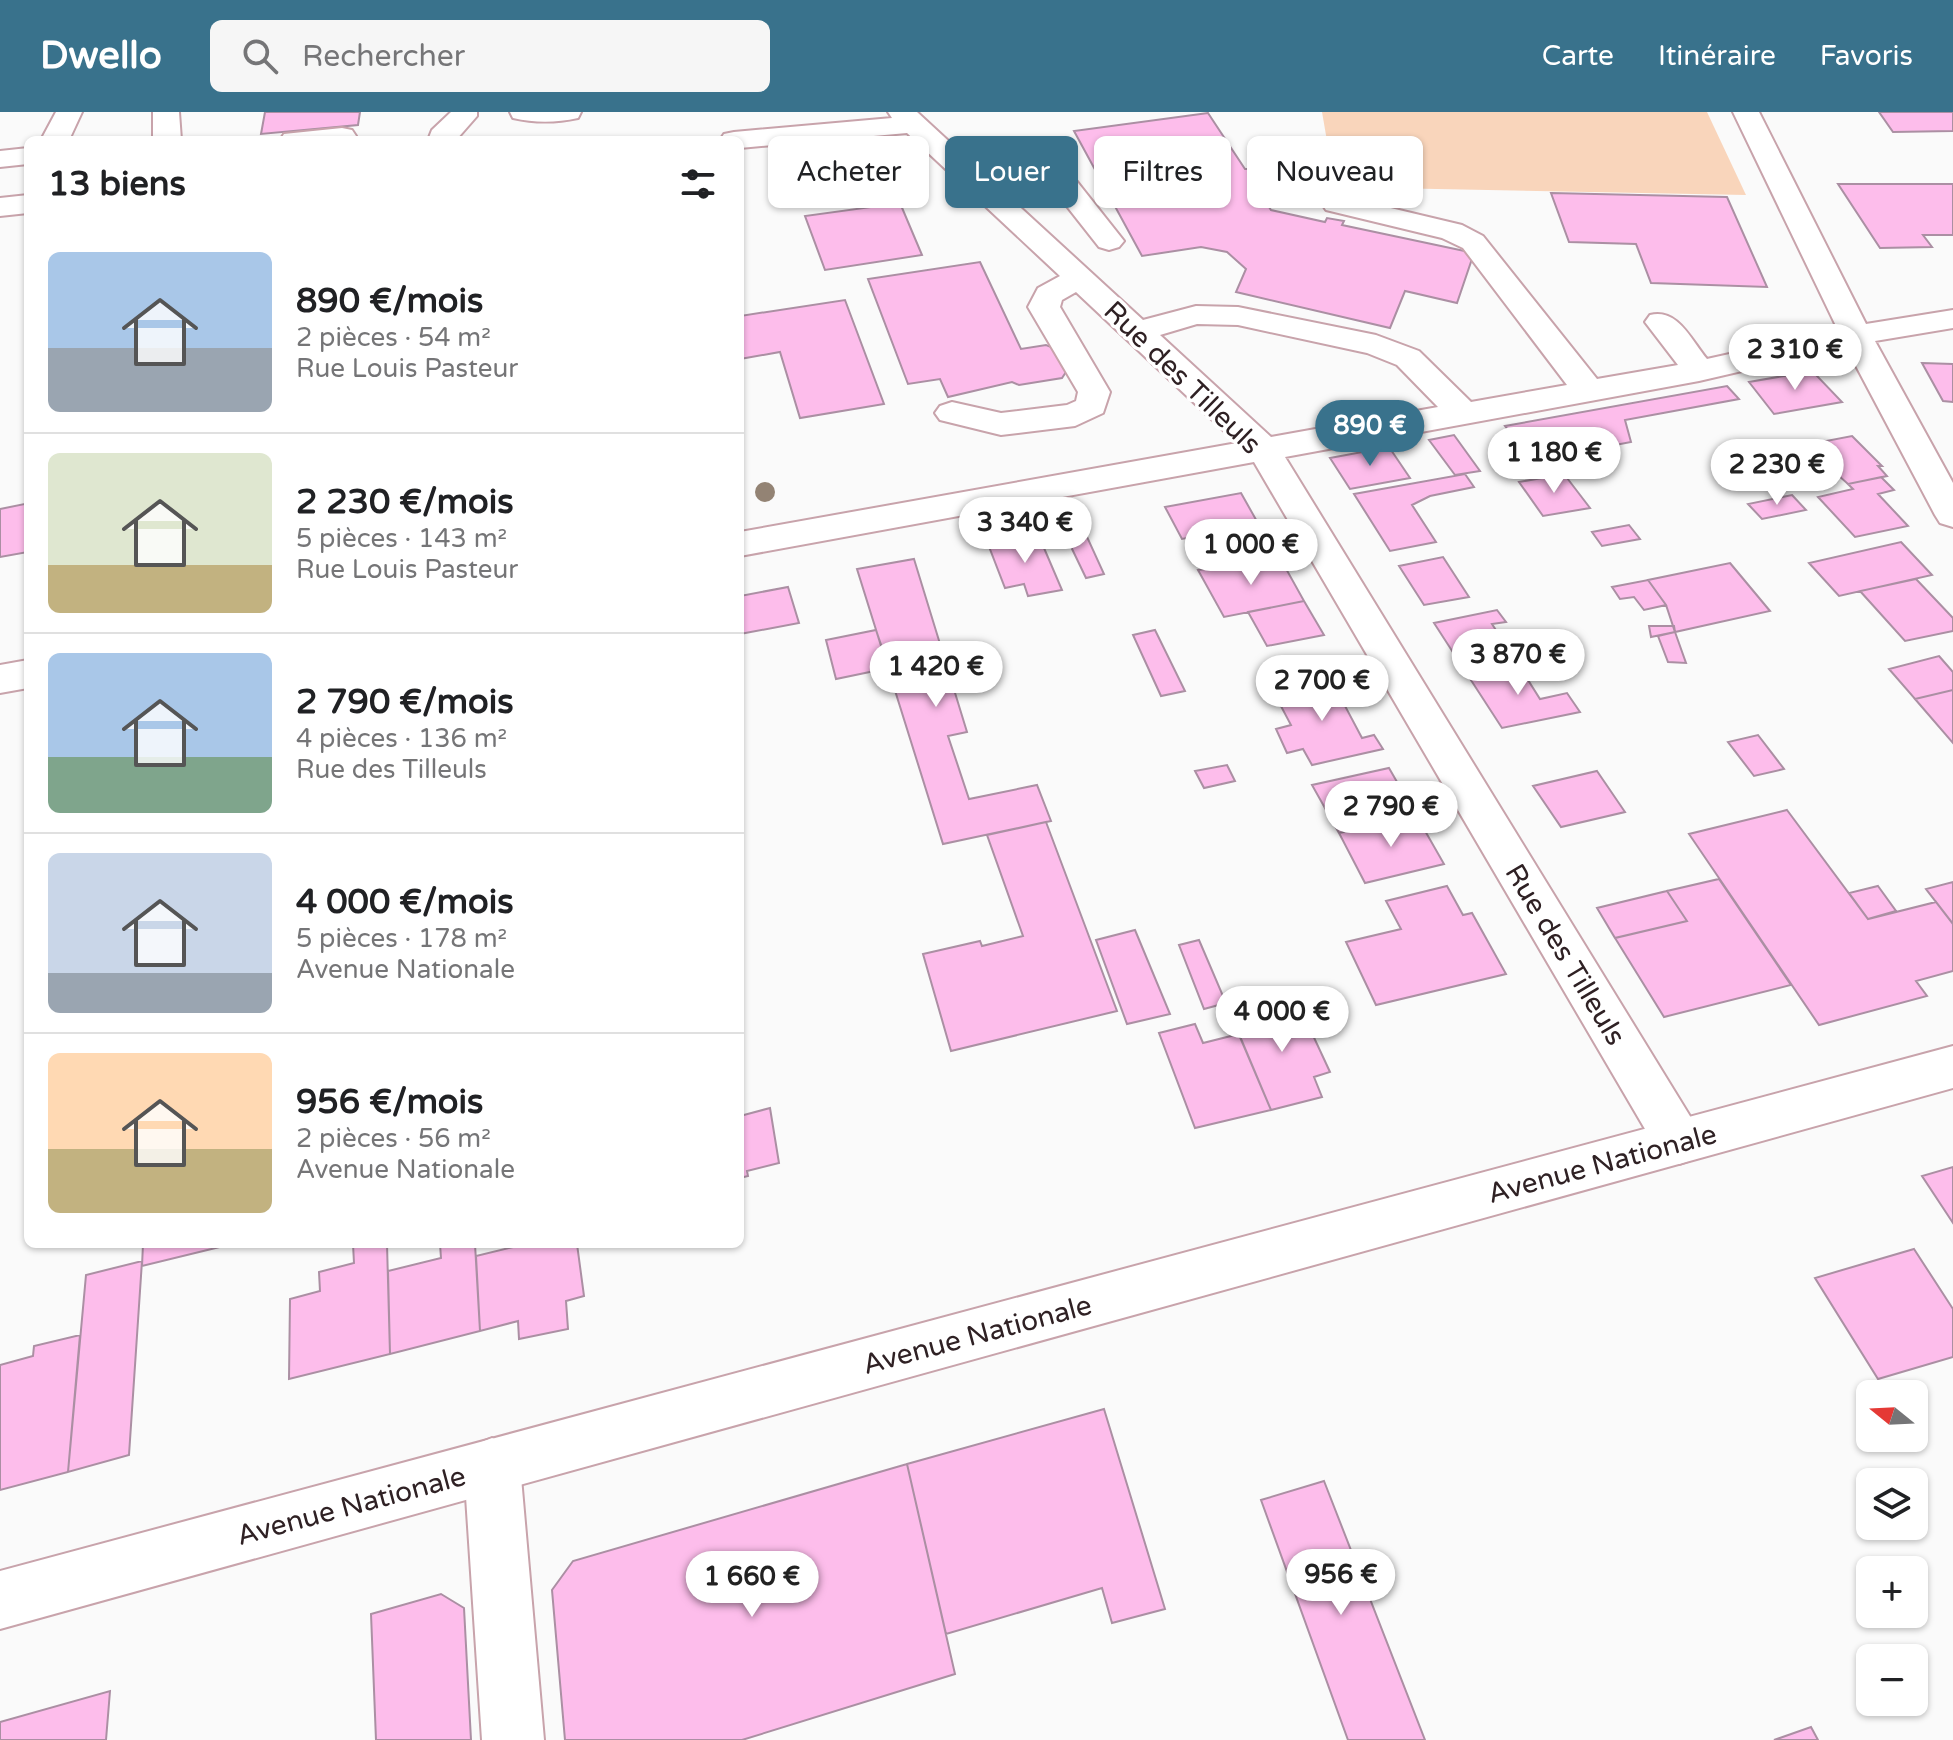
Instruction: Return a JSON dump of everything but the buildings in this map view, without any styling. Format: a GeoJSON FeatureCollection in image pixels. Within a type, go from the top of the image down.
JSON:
{"type":"FeatureCollection","features":[{"type":"Feature","properties":{"kind":"street"},"geometry":{"type":"LineString","coordinates":[[57,136],[69,112]]}},
{"type":"Feature","properties":{"kind":"street"},"geometry":{"type":"LineString","coordinates":[[166,112],[167,136]]}},
{"type":"Feature","properties":{"kind":"street"},"geometry":{"type":"LineString","coordinates":[[442,136],[464,116],[464,112]]}},
{"type":"Feature","properties":{"kind":"street"},"geometry":{"type":"LineString","coordinates":[[523,112],[535,115],[568,112]]}},
{"type":"Feature","properties":{"kind":"street"},"geometry":{"type":"LineString","coordinates":[[1746,112],[1856,335],[1953,515]]}},
{"type":"Feature","properties":{"kind":"street"},"geometry":{"type":"LineString","coordinates":[[744,139],[907,118]]}},
{"type":"Feature","properties":{"kind":"street","name":"Rue des Tilleuls"},"geometry":{"type":"LineString","coordinates":[[907,118],[945,154]]}},
{"type":"Feature","properties":{"kind":"street"},"geometry":{"type":"LineString","coordinates":[[0,159],[24,156]]}},
{"type":"Feature","properties":{"kind":"street"},"geometry":{"type":"LineString","coordinates":[[1078,202],[1109,241]]}},
{"type":"Feature","properties":{"kind":"street","name":"Rue des Tilleuls"},"geometry":{"type":"LineString","coordinates":[[1003,208],[1263,449],[1679,1142]]}},
{"type":"Feature","properties":{"kind":"street"},"geometry":{"type":"LineString","coordinates":[[1353,208],[1452,231],[1473,242],[1589,391]]}},
{"type":"Feature","properties":{"kind":"street"},"geometry":{"type":"LineString","coordinates":[[952,413],[1001,424],[1075,415],[1091,406],[1094,392],[1044,307],[1049,295],[1079,278]]}},
{"type":"Feature","properties":{"kind":"street"},"geometry":{"type":"LineString","coordinates":[[1137,332],[1196,315],[1238,316],[1376,345],[1408,358],[1463,413]]}},
{"type":"Feature","properties":{"kind":"street"},"geometry":{"type":"LineString","coordinates":[[744,543],[1699,371],[1856,335],[1953,319]]}},
{"type":"Feature","properties":{"kind":"street"},"geometry":{"type":"LineString","coordinates":[[1661,322],[1699,371]]}},
{"type":"Feature","properties":{"kind":"street"},"geometry":{"type":"LineString","coordinates":[[0,679],[24,675]]}},
{"type":"Feature","properties":{"kind":"street","name":"Avenue Nationale"},"geometry":{"type":"LineString","coordinates":[[0,1600],[1953,1067]]}},
{"type":"Feature","properties":{"kind":"street"},"geometry":{"type":"LineString","coordinates":[[492,1466],[513,1740]]}},
{"type":"Feature","properties":{"kind":"shaded area"},"geometry":{"type":"Polygon","coordinates":[[[1322,112],[1707,112],[1746,195],[1423,189],[1423,136],[1326,136],[1322,112]]]}}]}
